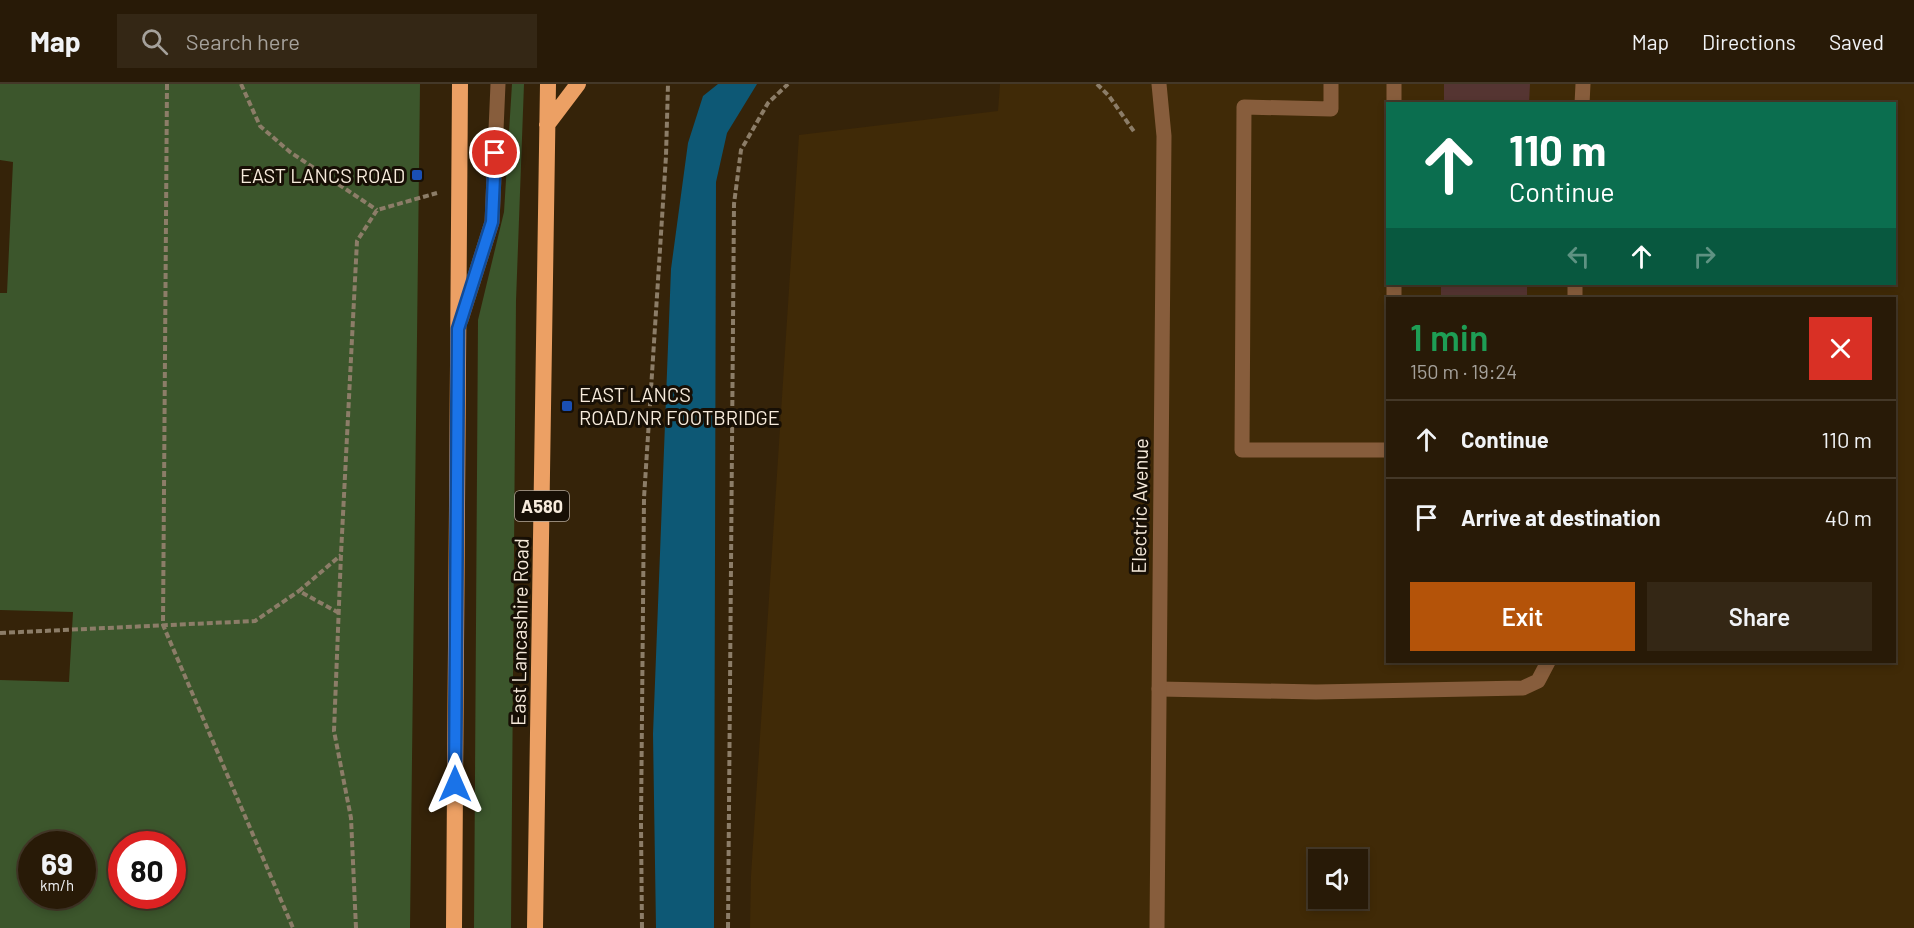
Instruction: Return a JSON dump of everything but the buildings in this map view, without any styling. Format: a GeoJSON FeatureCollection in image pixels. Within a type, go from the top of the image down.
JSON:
{"type":"FeatureCollection","features":[{"type":"Feature","properties":{"kind":"highway"},"geometry":{"type":"LineString","coordinates":[[454,928],[460,84]]}},
{"type":"Feature","properties":{"kind":"highway","name":"East Lancashire Road"},"geometry":{"type":"LineString","coordinates":[[535,928],[548,84]]}},
{"type":"Feature","properties":{"kind":"highway"},"geometry":{"type":"LineString","coordinates":[[547,124],[578,84]]}},
{"type":"Feature","properties":{"kind":"street"},"geometry":{"type":"LineString","coordinates":[[458,329],[492,222],[498,84]]}},
{"type":"Feature","properties":{"kind":"street","name":"Electric Avenue"},"geometry":{"type":"LineString","coordinates":[[1156,928],[1164,136],[1159,84]]}},
{"type":"Feature","properties":{"kind":"street"},"geometry":{"type":"LineString","coordinates":[[1331,84],[1331,109],[1244,107],[1242,450],[1386,450]]}},
{"type":"Feature","properties":{"kind":"street"},"geometry":{"type":"LineString","coordinates":[[1394,102],[1395,84]]}},
{"type":"Feature","properties":{"kind":"street"},"geometry":{"type":"LineString","coordinates":[[1582,102],[1583,84]]}},
{"type":"Feature","properties":{"kind":"street"},"geometry":{"type":"LineString","coordinates":[[1158,689],[1316,693],[1523,688],[1538,681],[1547,663]]}},
{"type":"Feature","properties":{"kind":"path"},"geometry":{"type":"LineString","coordinates":[[167,84],[163,625],[293,928]]}},
{"type":"Feature","properties":{"kind":"path"},"geometry":{"type":"LineString","coordinates":[[241,84],[260,126],[290,152],[377,210]]}},
{"type":"Feature","properties":{"kind":"path"},"geometry":{"type":"LineString","coordinates":[[642,928],[641,812],[645,498],[666,156],[668,84]]}},
{"type":"Feature","properties":{"kind":"path"},"geometry":{"type":"LineString","coordinates":[[668,90],[673,84]]}},
{"type":"Feature","properties":{"kind":"path"},"geometry":{"type":"LineString","coordinates":[[728,928],[734,204],[741,150],[768,103],[788,84]]}},
{"type":"Feature","properties":{"kind":"path"},"geometry":{"type":"LineString","coordinates":[[1097,84],[1109,96],[1135,133]]}},
{"type":"Feature","properties":{"kind":"path"},"geometry":{"type":"LineString","coordinates":[[356,928],[351,818],[334,731],[357,241],[377,210],[459,186]]}},
{"type":"Feature","properties":{"kind":"path"},"geometry":{"type":"LineString","coordinates":[[0,633],[255,621],[299,591],[341,554]]}},
{"type":"Feature","properties":{"kind":"path"},"geometry":{"type":"LineString","coordinates":[[299,591],[339,613]]}},
{"type":"Feature","properties":{"kind":"shaded area"},"geometry":{"type":"Polygon","coordinates":[[[1000,84],[1914,84],[1914,928],[750,928],[751,876],[799,135],[998,111],[1000,84]]]}},
{"type":"Feature","properties":{"kind":"green space"},"geometry":{"type":"Polygon","coordinates":[[[0,84],[420,84],[410,928],[0,928],[0,680],[69,682],[73,612],[0,610],[0,293],[7,293],[13,162],[0,160],[0,84]]]}},
{"type":"Feature","properties":{"kind":"green space"},"geometry":{"type":"Polygon","coordinates":[[[512,84],[524,84],[516,301],[511,928],[474,928],[478,320],[504,212],[512,84]]]}},
{"type":"Feature","properties":{"kind":"water"},"geometry":{"type":"Polygon","coordinates":[[[718,84],[757,84],[727,133],[716,182],[714,928],[656,928],[653,734],[671,269],[688,143],[703,96],[718,84]]]}},
{"type":"Feature","properties":{"kind":"place","name":"EAST LANCS ROAD"},"geometry":{"type":"Point","coordinates":[417,175]}},
{"type":"Feature","properties":{"kind":"place","name":"EAST LANCS ROAD/NR FOOTBRIDGE"},"geometry":{"type":"Point","coordinates":[567,406]}},
{"type":"Feature","properties":{"kind":"route"},"geometry":{"type":"LineString","coordinates":[[455,784],[458,329],[492,222],[495,153]]}}]}
